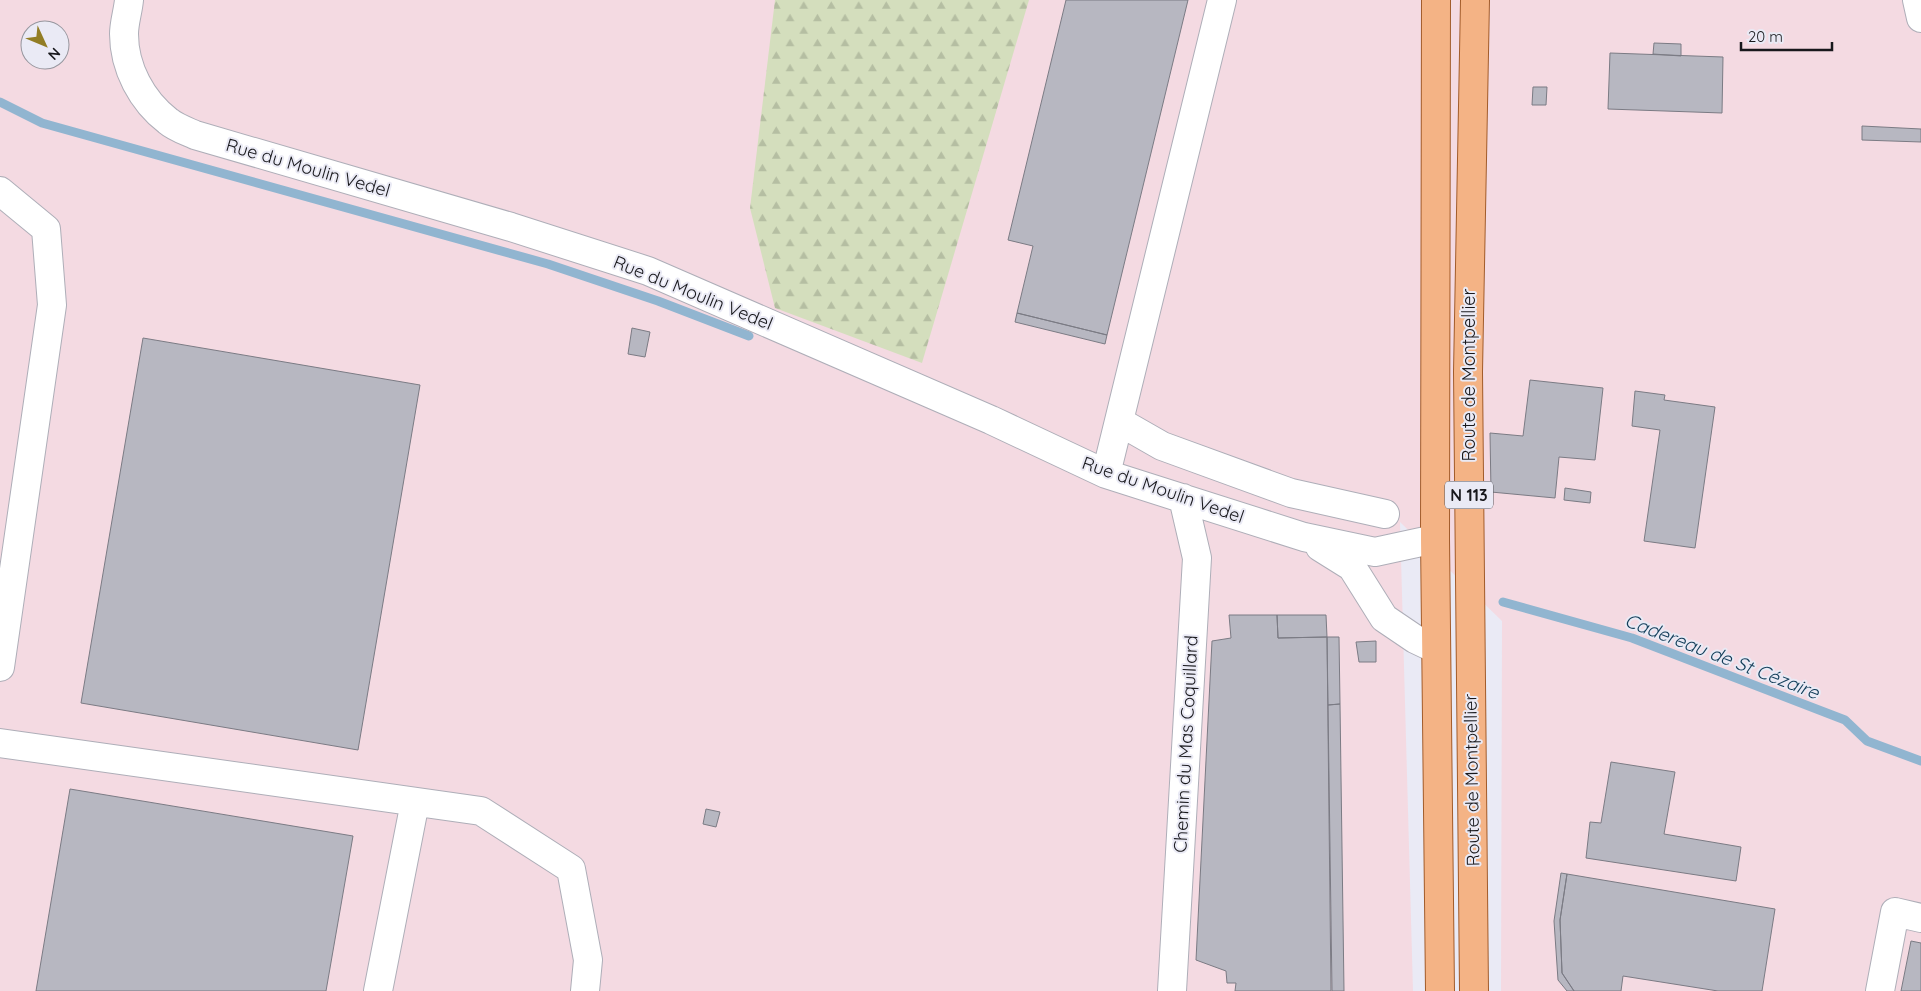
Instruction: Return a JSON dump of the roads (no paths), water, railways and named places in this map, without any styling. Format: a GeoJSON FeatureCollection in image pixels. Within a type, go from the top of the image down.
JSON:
{"type":"FeatureCollection","features":[{"type":"Feature","properties":{"kind":"main road","name":"Route de Montpellier"},"geometry":{"type":"LineString","coordinates":[[1436,0],[1435,539],[1440,991]]}},
{"type":"Feature","properties":{"kind":"main road","name":"Route de Montpellier"},"geometry":{"type":"LineString","coordinates":[[1474,991],[1468,372],[1475,0]]}},
{"type":"Feature","properties":{"kind":"street","name":"Rue du Moulin Vedel"},"geometry":{"type":"LineString","coordinates":[[129,0],[124,34],[128,63],[137,85],[152,107],[169,122],[195,135],[511,227],[648,271],[991,420],[1106,474],[1304,537],[1375,552],[1435,539]]}},
{"type":"Feature","properties":{"kind":"street"},"geometry":{"type":"LineString","coordinates":[[1106,474],[1222,0]]}},
{"type":"Feature","properties":{"kind":"street"},"geometry":{"type":"LineString","coordinates":[[1917,0],[1921,18]]}},
{"type":"Feature","properties":{"kind":"street"},"geometry":{"type":"LineString","coordinates":[[0,191],[46,228],[52,305],[0,667]]}},
{"type":"Feature","properties":{"kind":"street"},"geometry":{"type":"LineString","coordinates":[[1120,422],[1162,446],[1291,492],[1385,514]]}},
{"type":"Feature","properties":{"kind":"street","name":"Chemin du Mas Coquillard"},"geometry":{"type":"LineString","coordinates":[[1172,991],[1197,558],[1184,498]]}},
{"type":"Feature","properties":{"kind":"street","name":"Rue du Moulin Vedel"},"geometry":{"type":"LineString","coordinates":[[1304,537],[1352,567],[1384,618],[1436,649]]}},
{"type":"Feature","properties":{"kind":"street"},"geometry":{"type":"LineString","coordinates":[[0,743],[481,811],[571,869],[588,960],[585,991]]}},
{"type":"Feature","properties":{"kind":"street"},"geometry":{"type":"LineString","coordinates":[[378,991],[415,802]]}},
{"type":"Feature","properties":{"kind":"street"},"geometry":{"type":"LineString","coordinates":[[1880,991],[1895,912],[1921,918]]}},
{"type":"Feature","properties":{"kind":"waterway"},"geometry":{"type":"LineString","coordinates":[[0,102],[42,123],[548,264],[658,301],[749,336]]}},
{"type":"Feature","properties":{"kind":"waterway","name":"Cadereau de St Cézaire"},"geometry":{"type":"LineString","coordinates":[[1503,602],[1632,638],[1845,720],[1867,741],[1921,761]]}}]}
